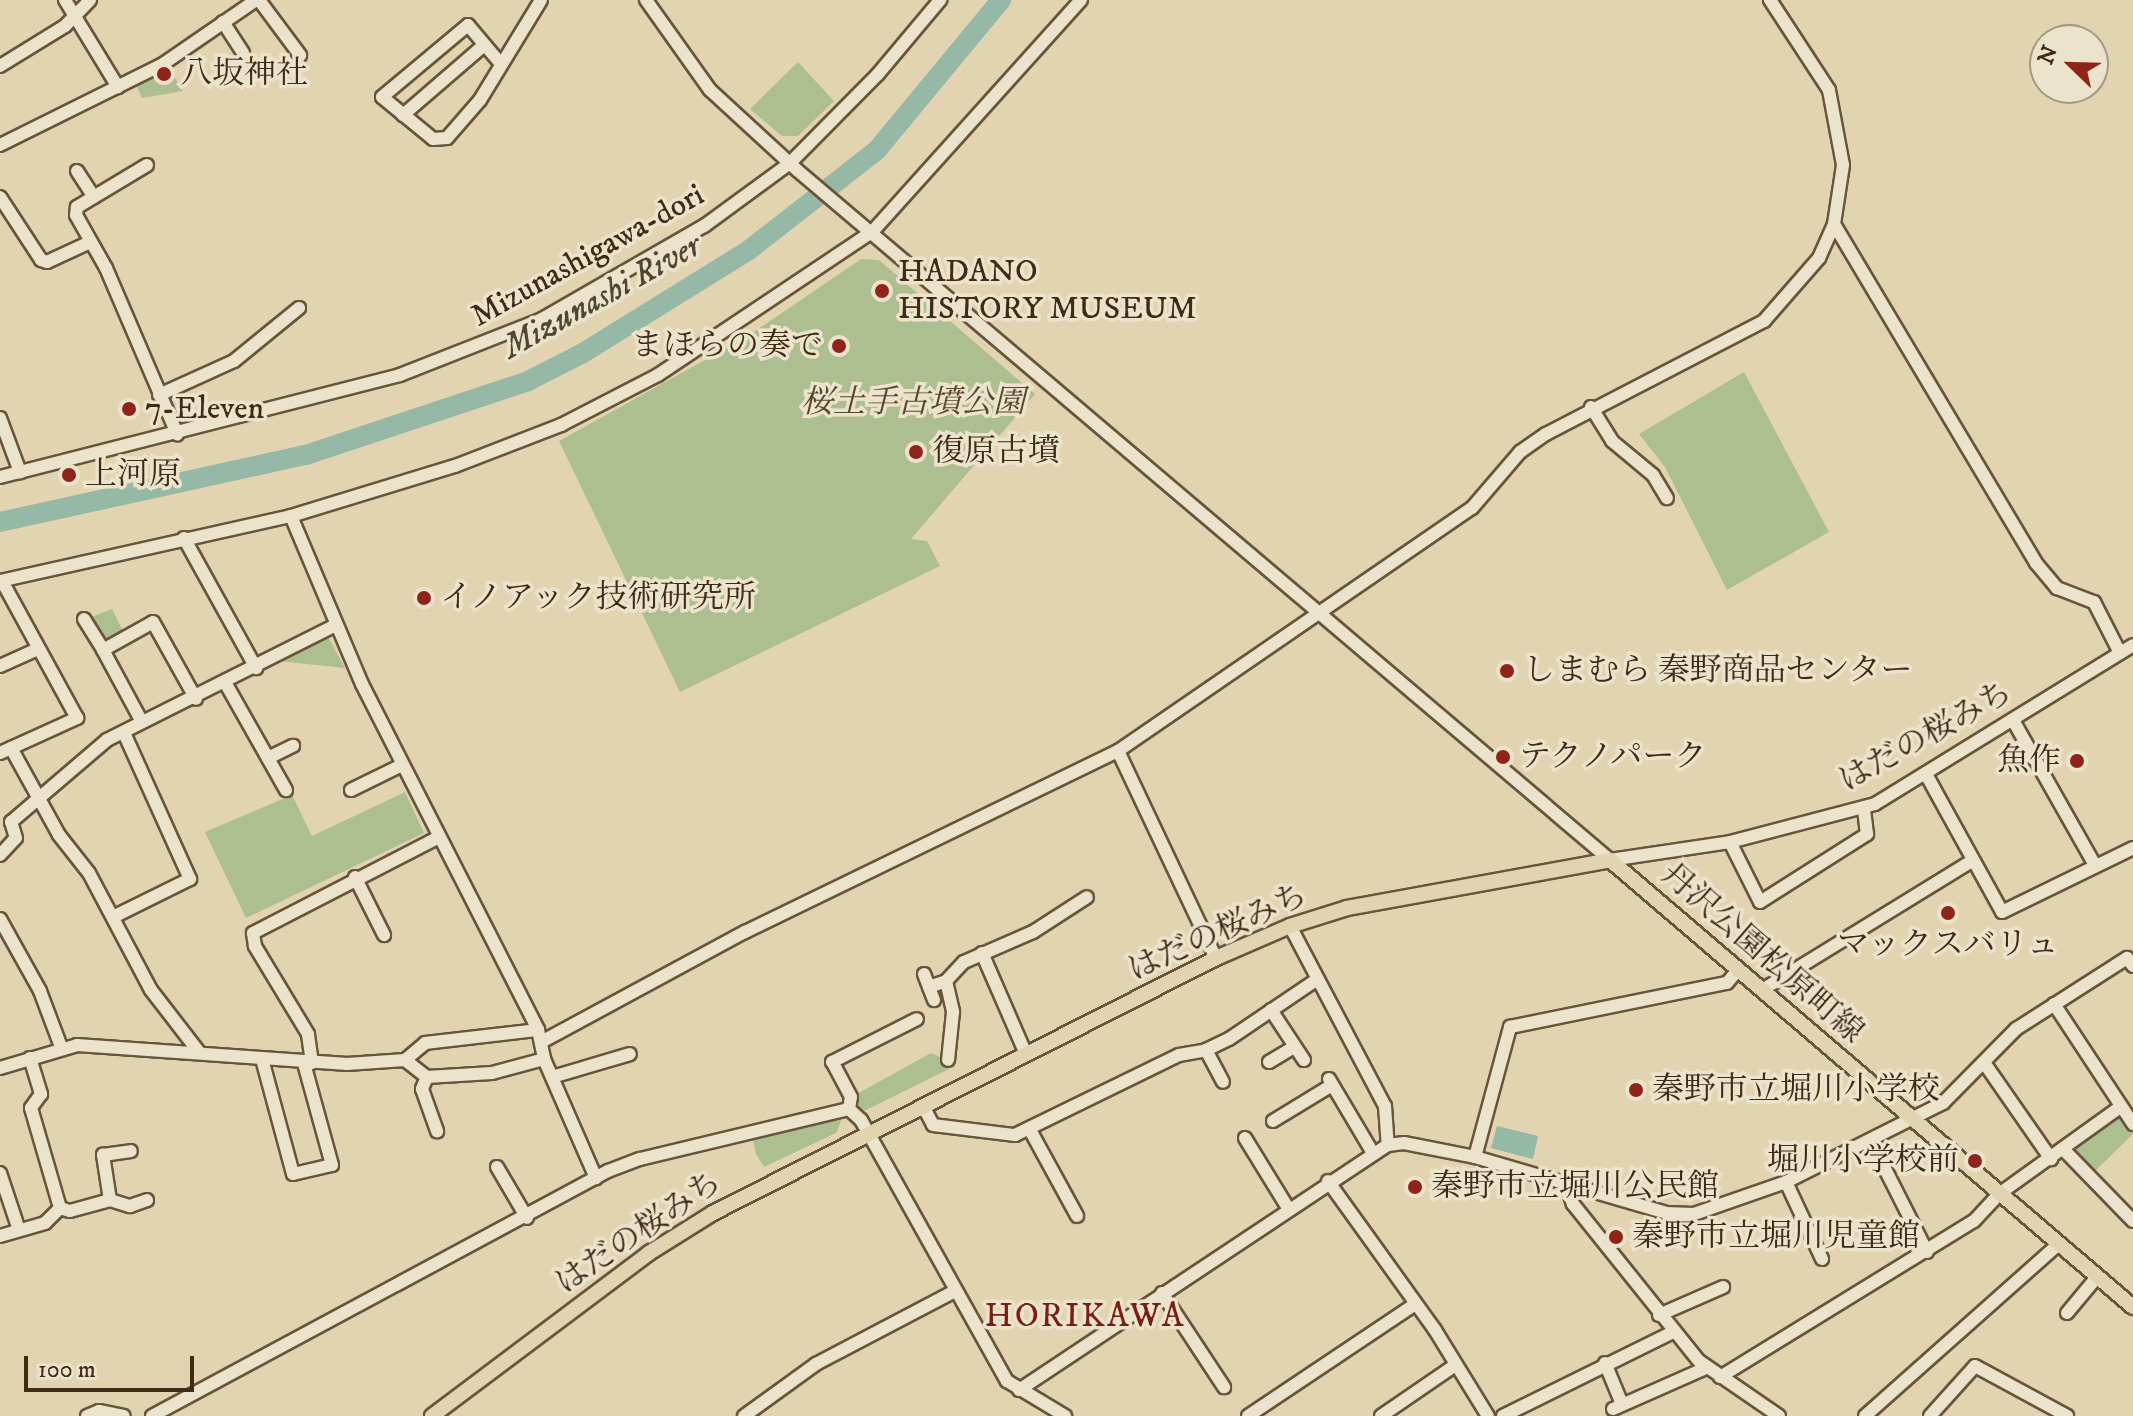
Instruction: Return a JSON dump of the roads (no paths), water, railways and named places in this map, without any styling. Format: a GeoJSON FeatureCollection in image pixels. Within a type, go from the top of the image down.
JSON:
{"type":"FeatureCollection","features":[{"type":"Feature","properties":{"kind":"main road","name":"はだの桜みち"},"geometry":{"type":"LineString","coordinates":[[432,1416],[649,1253],[740,1198],[1216,958],[1290,926],[1347,908],[1610,860]]}},
{"type":"Feature","properties":{"kind":"main road","name":"丹沢公園松原町線"},"geometry":{"type":"LineString","coordinates":[[1610,860],[2133,1307]]}},
{"type":"Feature","properties":{"kind":"street"},"geometry":{"type":"LineString","coordinates":[[65,0],[118,87]]}},
{"type":"Feature","properties":{"kind":"street"},"geometry":{"type":"LineString","coordinates":[[0,66],[65,26],[73,14],[90,0]]}},
{"type":"Feature","properties":{"kind":"street"},"geometry":{"type":"LineString","coordinates":[[0,145],[163,64],[223,22],[236,6],[258,0],[300,55]]}},
{"type":"Feature","properties":{"kind":"street"},"geometry":{"type":"LineString","coordinates":[[501,64],[468,25],[382,97],[433,139],[447,138],[480,100],[541,0]]}},
{"type":"Feature","properties":{"kind":"street"},"geometry":{"type":"LineString","coordinates":[[646,0],[710,90],[794,166],[1610,860]]}},
{"type":"Feature","properties":{"kind":"street","name":"Mizunashigawa-dori"},"geometry":{"type":"LineString","coordinates":[[0,477],[400,375],[517,330],[704,226],[794,166],[940,0]]}},
{"type":"Feature","properties":{"kind":"street"},"geometry":{"type":"LineString","coordinates":[[199,1052],[151,990],[113,917],[39,798],[5,750],[77,718],[1,581],[291,516],[455,466],[586,413],[658,375],[872,232],[1081,0]]}},
{"type":"Feature","properties":{"kind":"street"},"geometry":{"type":"LineString","coordinates":[[0,1068],[61,1047],[199,1052],[308,1063],[405,1060],[425,1043],[540,1035],[1118,751],[1317,611],[1472,508],[1520,452],[1591,407],[1764,321],[1804,280],[1834,224],[1843,165],[1829,90],[1770,0]]}},
{"type":"Feature","properties":{"kind":"street"},"geometry":{"type":"LineString","coordinates":[[223,22],[243,53]]}},
{"type":"Feature","properties":{"kind":"street"},"geometry":{"type":"LineString","coordinates":[[403,115],[484,45]]}},
{"type":"Feature","properties":{"kind":"street"},"geometry":{"type":"LineString","coordinates":[[126,162],[133,174]]}},
{"type":"Feature","properties":{"kind":"street"},"geometry":{"type":"LineString","coordinates":[[147,165],[77,207],[76,215],[177,434]]}},
{"type":"Feature","properties":{"kind":"street"},"geometry":{"type":"LineString","coordinates":[[77,171],[94,197]]}},
{"type":"Feature","properties":{"kind":"street"},"geometry":{"type":"LineString","coordinates":[[0,197],[41,260],[47,262],[90,242]]}},
{"type":"Feature","properties":{"kind":"street"},"geometry":{"type":"LineString","coordinates":[[1834,224],[2036,563],[2057,588],[2094,602],[2120,653]]}},
{"type":"Feature","properties":{"kind":"street"},"geometry":{"type":"LineString","coordinates":[[159,395],[234,361],[299,308]]}},
{"type":"Feature","properties":{"kind":"street"},"geometry":{"type":"LineString","coordinates":[[1591,407],[1612,441],[1653,475],[1667,498]]}},
{"type":"Feature","properties":{"kind":"street"},"geometry":{"type":"LineString","coordinates":[[0,418],[20,472]]}},
{"type":"Feature","properties":{"kind":"street"},"geometry":{"type":"LineString","coordinates":[[291,516],[336,625],[437,838],[540,1035],[544,1059],[596,1178]]}},
{"type":"Feature","properties":{"kind":"street"},"geometry":{"type":"LineString","coordinates":[[184,538],[256,668]]}},
{"type":"Feature","properties":{"kind":"street"},"geometry":{"type":"LineString","coordinates":[[84,619],[142,722]]}},
{"type":"Feature","properties":{"kind":"street"},"geometry":{"type":"LineString","coordinates":[[103,650],[153,622],[196,699]]}},
{"type":"Feature","properties":{"kind":"street"},"geometry":{"type":"LineString","coordinates":[[0,855],[16,838],[11,822],[81,759],[142,722],[226,684],[336,625]]}},
{"type":"Feature","properties":{"kind":"street","name":"はだの桜みち"},"geometry":{"type":"LineString","coordinates":[[1610,860],[1730,842],[1864,808],[1927,776],[2133,645]]}},
{"type":"Feature","properties":{"kind":"street"},"geometry":{"type":"LineString","coordinates":[[0,666],[38,649]]}},
{"type":"Feature","properties":{"kind":"street"},"geometry":{"type":"LineString","coordinates":[[226,684],[268,758],[272,776],[286,790]]}},
{"type":"Feature","properties":{"kind":"street"},"geometry":{"type":"LineString","coordinates":[[2014,722],[2095,865]]}},
{"type":"Feature","properties":{"kind":"street"},"geometry":{"type":"LineString","coordinates":[[113,917],[190,879],[124,733]]}},
{"type":"Feature","properties":{"kind":"street"},"geometry":{"type":"LineString","coordinates":[[268,758],[293,746]]}},
{"type":"Feature","properties":{"kind":"street"},"geometry":{"type":"LineString","coordinates":[[1118,751],[1216,958]]}},
{"type":"Feature","properties":{"kind":"street"},"geometry":{"type":"LineString","coordinates":[[351,790],[402,765]]}},
{"type":"Feature","properties":{"kind":"street"},"geometry":{"type":"LineString","coordinates":[[1927,776],[2002,912],[2133,848]]}},
{"type":"Feature","properties":{"kind":"street"},"geometry":{"type":"LineString","coordinates":[[1730,842],[1760,902],[1867,834],[1864,808]]}},
{"type":"Feature","properties":{"kind":"street"},"geometry":{"type":"LineString","coordinates":[[262,1059],[293,1174],[332,1165],[308,1063],[308,1034],[255,946],[253,933],[355,877],[437,838]]}},
{"type":"Feature","properties":{"kind":"street"},"geometry":{"type":"LineString","coordinates":[[1762,990],[1843,945],[1852,931],[1972,861]]}},
{"type":"Feature","properties":{"kind":"street"},"geometry":{"type":"LineString","coordinates":[[355,877],[384,935]]}},
{"type":"Feature","properties":{"kind":"street"},"geometry":{"type":"LineString","coordinates":[[924,974],[932,993],[964,962],[1033,932],[1087,897]]}},
{"type":"Feature","properties":{"kind":"street"},"geometry":{"type":"LineString","coordinates":[[0,919],[40,991],[61,1047]]}},
{"type":"Feature","properties":{"kind":"street"},"geometry":{"type":"LineString","coordinates":[[1290,926],[1385,1106],[1388,1145]]}},
{"type":"Feature","properties":{"kind":"street"},"geometry":{"type":"LineString","coordinates":[[982,953],[1026,1054]]}},
{"type":"Feature","properties":{"kind":"street"},"geometry":{"type":"LineString","coordinates":[[1019,1390],[1328,1181],[1388,1145],[1404,1143],[1475,1157],[1567,1186],[1683,1215],[1786,1182],[1872,1143],[1957,1094],[2005,1038],[2054,1004],[2127,958],[2133,966]]}},
{"type":"Feature","properties":{"kind":"street"},"geometry":{"type":"LineString","coordinates":[[1475,1157],[1510,1027],[1727,983],[1738,970]]}},
{"type":"Feature","properties":{"kind":"street"},"geometry":{"type":"LineString","coordinates":[[923,1106],[933,1125],[1015,1135],[1179,1055],[1206,1050],[1316,980]]}},
{"type":"Feature","properties":{"kind":"street"},"geometry":{"type":"LineString","coordinates":[[946,981],[953,1012],[948,1060]]}},
{"type":"Feature","properties":{"kind":"street"},"geometry":{"type":"LineString","coordinates":[[2054,1004],[2133,1124]]}},
{"type":"Feature","properties":{"kind":"street"},"geometry":{"type":"LineString","coordinates":[[1271,1010],[1304,1060]]}},
{"type":"Feature","properties":{"kind":"street"},"geometry":{"type":"LineString","coordinates":[[917,1019],[832,1062],[851,1097],[849,1109],[867,1133],[953,1292],[1007,1381],[1065,1416]]}},
{"type":"Feature","properties":{"kind":"street"},"geometry":{"type":"LineString","coordinates":[[1269,1062],[1294,1047]]}},
{"type":"Feature","properties":{"kind":"street"},"geometry":{"type":"LineString","coordinates":[[1206,1050],[1223,1082]]}},
{"type":"Feature","properties":{"kind":"street"},"geometry":{"type":"LineString","coordinates":[[552,1077],[630,1054]]}},
{"type":"Feature","properties":{"kind":"street"},"geometry":{"type":"LineString","coordinates":[[30,1058],[41,1094],[31,1108],[60,1208]]}},
{"type":"Feature","properties":{"kind":"street"},"geometry":{"type":"LineString","coordinates":[[405,1060],[427,1077],[492,1073],[544,1059]]}},
{"type":"Feature","properties":{"kind":"street"},"geometry":{"type":"LineString","coordinates":[[1985,1064],[2051,1159]]}},
{"type":"Feature","properties":{"kind":"street"},"geometry":{"type":"LineString","coordinates":[[427,1077],[422,1089],[437,1131]]}},
{"type":"Feature","properties":{"kind":"street"},"geometry":{"type":"LineString","coordinates":[[1273,1121],[1289,1117],[1330,1082],[1373,1153]]}},
{"type":"Feature","properties":{"kind":"street"},"geometry":{"type":"LineString","coordinates":[[1720,1377],[1974,1221],[1999,1194],[2120,1107]]}},
{"type":"Feature","properties":{"kind":"street"},"geometry":{"type":"LineString","coordinates":[[152,1416],[527,1218],[596,1178],[640,1159],[849,1109]]}},
{"type":"Feature","properties":{"kind":"street"},"geometry":{"type":"LineString","coordinates":[[1030,1130],[1077,1216]]}},
{"type":"Feature","properties":{"kind":"street"},"geometry":{"type":"LineString","coordinates":[[1245,1138],[1288,1208]]}},
{"type":"Feature","properties":{"kind":"street"},"geometry":{"type":"LineString","coordinates":[[1872,1143],[1927,1252]]}},
{"type":"Feature","properties":{"kind":"street"},"geometry":{"type":"LineString","coordinates":[[2064,1150],[2133,1221]]}},
{"type":"Feature","properties":{"kind":"street"},"geometry":{"type":"LineString","coordinates":[[110,1200],[103,1155],[131,1151]]}},
{"type":"Feature","properties":{"kind":"street"},"geometry":{"type":"LineString","coordinates":[[497,1167],[527,1218]]}},
{"type":"Feature","properties":{"kind":"street"},"geometry":{"type":"LineString","coordinates":[[0,1173],[19,1230]]}},
{"type":"Feature","properties":{"kind":"street"},"geometry":{"type":"LineString","coordinates":[[1328,1181],[1415,1304],[1488,1416]]}},
{"type":"Feature","properties":{"kind":"street"},"geometry":{"type":"LineString","coordinates":[[1786,1182],[1822,1259]]}},
{"type":"Feature","properties":{"kind":"street"},"geometry":{"type":"LineString","coordinates":[[1567,1186],[1573,1204],[1659,1315],[1706,1368],[1779,1416]]}},
{"type":"Feature","properties":{"kind":"street"},"geometry":{"type":"LineString","coordinates":[[60,1208],[70,1211],[110,1200],[130,1206],[147,1200]]}},
{"type":"Feature","properties":{"kind":"street"},"geometry":{"type":"LineString","coordinates":[[0,1236],[45,1223],[60,1208]]}},
{"type":"Feature","properties":{"kind":"street"},"geometry":{"type":"LineString","coordinates":[[1877,1241],[1912,1224]]}},
{"type":"Feature","properties":{"kind":"street"},"geometry":{"type":"LineString","coordinates":[[1865,1416],[2059,1244]]}},
{"type":"Feature","properties":{"kind":"street"},"geometry":{"type":"LineString","coordinates":[[2067,1313],[2097,1277]]}},
{"type":"Feature","properties":{"kind":"street"},"geometry":{"type":"LineString","coordinates":[[1659,1315],[1723,1287]]}},
{"type":"Feature","properties":{"kind":"street"},"geometry":{"type":"LineString","coordinates":[[744,1416],[816,1364],[953,1292]]}},
{"type":"Feature","properties":{"kind":"street"},"geometry":{"type":"LineString","coordinates":[[1162,1293],[1224,1387]]}},
{"type":"Feature","properties":{"kind":"street"},"geometry":{"type":"LineString","coordinates":[[1248,1416],[1415,1304]]}},
{"type":"Feature","properties":{"kind":"street"},"geometry":{"type":"LineString","coordinates":[[1503,1416],[1673,1332]]}},
{"type":"Feature","properties":{"kind":"street"},"geometry":{"type":"LineString","coordinates":[[1605,1363],[1618,1407],[1706,1368]]}},
{"type":"Feature","properties":{"kind":"street"},"geometry":{"type":"LineString","coordinates":[[1381,1416],[1454,1366]]}},
{"type":"Feature","properties":{"kind":"street"},"geometry":{"type":"LineString","coordinates":[[1930,1416],[1975,1366],[2067,1416]]}},
{"type":"Feature","properties":{"kind":"street"},"geometry":{"type":"LineString","coordinates":[[87,1416],[99,1411],[124,1416]]}},
{"type":"Feature","properties":{"kind":"waterway","name":"Mizunashi River"},"geometry":{"type":"LineString","coordinates":[[0,522],[306,455],[528,381],[583,353],[749,250],[877,150],[1001,0]]}},
{"type":"Feature","properties":{"kind":"place","name":"八坂神社"},"geometry":{"type":"Point","coordinates":[164,74]}},
{"type":"Feature","properties":{"kind":"place","name":"HADANO HISTORY MUSEUM"},"geometry":{"type":"Point","coordinates":[882,291]}},
{"type":"Feature","properties":{"kind":"place","name":"まほらの奏で"},"geometry":{"type":"Point","coordinates":[839,346]}},
{"type":"Feature","properties":{"kind":"place","name":"7-Eleven"},"geometry":{"type":"Point","coordinates":[129,409]}},
{"type":"Feature","properties":{"kind":"place","name":"復原古墳"},"geometry":{"type":"Point","coordinates":[916,452]}},
{"type":"Feature","properties":{"kind":"place","name":"上河原"},"geometry":{"type":"Point","coordinates":[69,475]}},
{"type":"Feature","properties":{"kind":"place","name":"イノアック技術研究所"},"geometry":{"type":"Point","coordinates":[424,598]}},
{"type":"Feature","properties":{"kind":"place","name":"しまむら 秦野商品センター"},"geometry":{"type":"Point","coordinates":[1507,671]}},
{"type":"Feature","properties":{"kind":"place","name":"テクノパーク"},"geometry":{"type":"Point","coordinates":[1503,757]}},
{"type":"Feature","properties":{"kind":"place","name":"魚作"},"geometry":{"type":"Point","coordinates":[2077,761]}},
{"type":"Feature","properties":{"kind":"place","name":"マックスバリュ"},"geometry":{"type":"Point","coordinates":[1948,913]}},
{"type":"Feature","properties":{"kind":"place","name":"秦野市立堀川小学校"},"geometry":{"type":"Point","coordinates":[1636,1090]}},
{"type":"Feature","properties":{"kind":"place","name":"堀川小学校前"},"geometry":{"type":"Point","coordinates":[1975,1161]}},
{"type":"Feature","properties":{"kind":"place","name":"秦野市立堀川公民館"},"geometry":{"type":"Point","coordinates":[1415,1187]}},
{"type":"Feature","properties":{"kind":"place","name":"秦野市立堀川児童館"},"geometry":{"type":"Point","coordinates":[1616,1237]}},
{"type":"Feature","properties":{"kind":"district","name":"HORIKAWA"},"geometry":{"type":"Point","coordinates":[1085,1317]}},
{"type":"Feature","properties":{"kind":"park label","name":"桜土手古墳公園"},"geometry":{"type":"Point","coordinates":[913,403]}}]}
